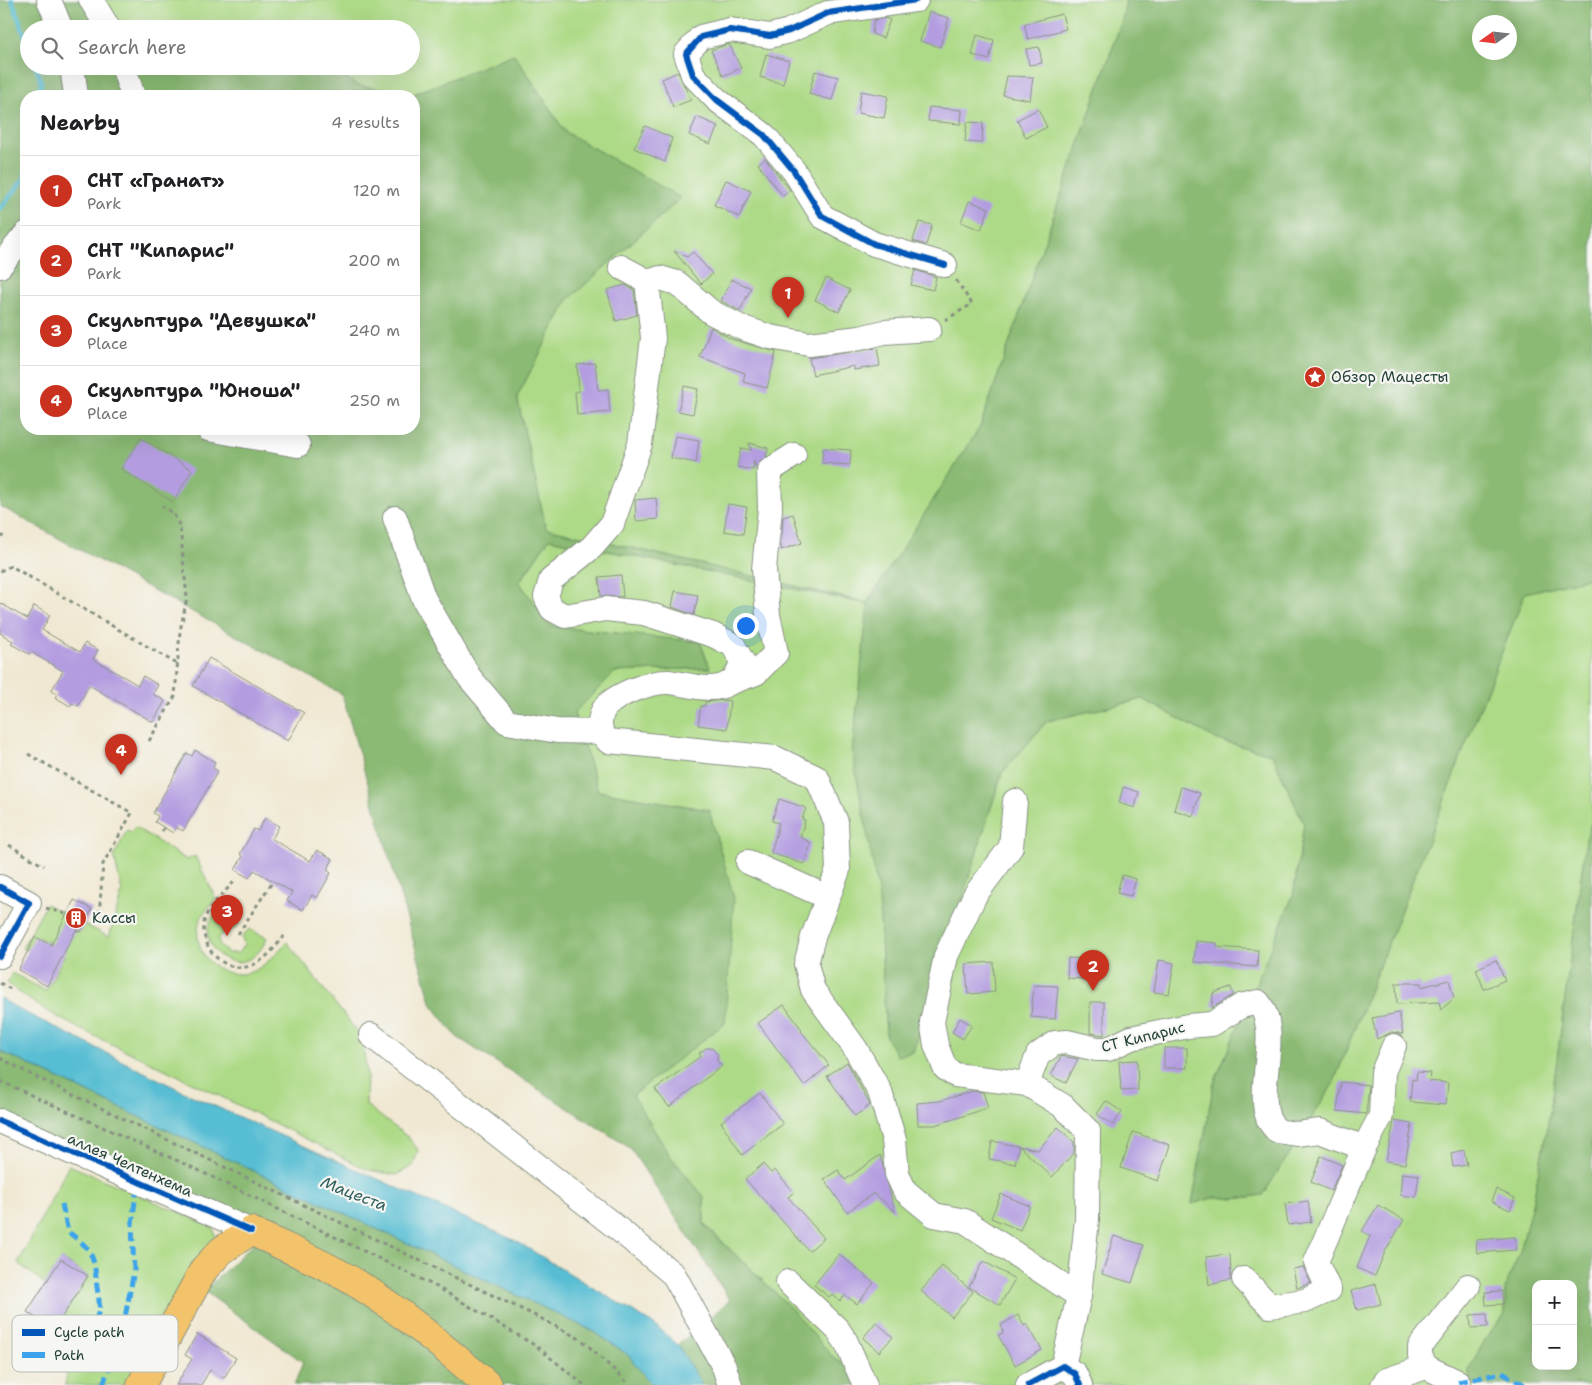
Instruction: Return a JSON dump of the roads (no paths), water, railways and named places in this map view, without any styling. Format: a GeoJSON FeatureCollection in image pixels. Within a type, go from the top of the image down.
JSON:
{"type":"FeatureCollection","features":[{"type":"Feature","properties":{"kind":"main road"},"geometry":{"type":"LineString","coordinates":[[178,1317],[204,1269],[222,1250],[251,1230]]}},
{"type":"Feature","properties":{"kind":"main road","name":"аллея Челтенхема"},"geometry":{"type":"LineString","coordinates":[[251,1230],[312,1260],[366,1290],[440,1344],[488,1385]]}},
{"type":"Feature","properties":{"kind":"main road"},"geometry":{"type":"LineString","coordinates":[[141,1385],[148,1372]]}},
{"type":"Feature","properties":{"kind":"street"},"geometry":{"type":"LineString","coordinates":[[49,0],[57,20]]}},
{"type":"Feature","properties":{"kind":"street"},"geometry":{"type":"LineString","coordinates":[[91,0],[103,20]]}},
{"type":"Feature","properties":{"kind":"street"},"geometry":{"type":"LineString","coordinates":[[916,0],[828,13],[789,31],[770,36],[730,30],[701,37],[686,54],[693,75],[717,100],[764,135],[794,171],[822,216],[874,244],[945,265]]}},
{"type":"Feature","properties":{"kind":"street"},"geometry":{"type":"LineString","coordinates":[[73,75],[75,90]]}},
{"type":"Feature","properties":{"kind":"street"},"geometry":{"type":"LineString","coordinates":[[126,75],[131,90]]}},
{"type":"Feature","properties":{"kind":"street"},"geometry":{"type":"LineString","coordinates":[[0,266],[20,241]]}},
{"type":"Feature","properties":{"kind":"street"},"geometry":{"type":"LineString","coordinates":[[621,267],[649,282],[660,278],[677,283],[711,312],[740,327],[770,337],[808,344],[860,338],[884,332],[929,329]]}},
{"type":"Feature","properties":{"kind":"street"},"geometry":{"type":"LineString","coordinates":[[649,282],[648,291],[653,338],[640,444],[612,524],[592,547],[551,580],[546,597],[552,609],[565,616],[605,609],[644,613],[714,635],[733,645],[742,660],[740,672],[729,683]]}},
{"type":"Feature","properties":{"kind":"street"},"geometry":{"type":"LineString","coordinates":[[242,435],[298,445]]}},
{"type":"Feature","properties":{"kind":"street"},"geometry":{"type":"LineString","coordinates":[[794,455],[769,471],[770,510],[764,569],[768,615],[776,653],[756,673],[717,687],[698,687],[666,682],[619,696],[604,707],[600,721],[600,732],[608,741],[775,758],[817,778],[836,822],[838,870],[806,964],[813,990],[855,1048],[880,1092],[894,1140],[897,1174],[905,1191],[934,1216],[965,1221],[1080,1296]]}},
{"type":"Feature","properties":{"kind":"street"},"geometry":{"type":"LineString","coordinates":[[395,518],[424,599],[469,677],[508,722],[557,731],[600,732]]}},
{"type":"Feature","properties":{"kind":"street"},"geometry":{"type":"LineString","coordinates":[[1015,801],[1011,847],[975,894],[946,956],[932,1022],[936,1045],[945,1068],[955,1075],[1027,1084],[1063,1106],[1088,1131],[1087,1219],[1080,1296],[1063,1366],[1028,1385]]}},
{"type":"Feature","properties":{"kind":"street"},"geometry":{"type":"LineString","coordinates":[[748,862],[827,898]]}},
{"type":"Feature","properties":{"kind":"street"},"geometry":{"type":"LineString","coordinates":[[0,887],[29,902],[0,956]]}},
{"type":"Feature","properties":{"kind":"street","name":"СТ Кипарис"},"geometry":{"type":"LineString","coordinates":[[1027,1084],[1038,1054],[1055,1043],[1067,1042],[1097,1050],[1108,1049],[1131,1038],[1188,1026],[1212,1024],[1241,1006],[1251,1002],[1258,1002],[1264,1009],[1268,1030],[1265,1103],[1268,1119],[1277,1130],[1297,1134],[1320,1131],[1364,1148]]}},
{"type":"Feature","properties":{"kind":"street"},"geometry":{"type":"LineString","coordinates":[[371,1035],[616,1227],[674,1275],[724,1367],[730,1385]]}},
{"type":"Feature","properties":{"kind":"street"},"geometry":{"type":"LineString","coordinates":[[1244,1279],[1270,1306],[1305,1301],[1329,1290],[1316,1262],[1364,1148],[1381,1116],[1383,1072],[1394,1046]]}},
{"type":"Feature","properties":{"kind":"street","name":"аллея Челтенхема"},"geometry":{"type":"LineString","coordinates":[[0,1121],[251,1230]]}},
{"type":"Feature","properties":{"kind":"street"},"geometry":{"type":"LineString","coordinates":[[788,1282],[838,1330],[846,1342],[865,1385]]}},
{"type":"Feature","properties":{"kind":"street"},"geometry":{"type":"LineString","coordinates":[[1458,1382],[1426,1367],[1420,1356],[1420,1346],[1468,1286]]}},
{"type":"Feature","properties":{"kind":"street"},"geometry":{"type":"LineString","coordinates":[[1063,1366],[1075,1374],[1080,1385]]}},
{"type":"Feature","properties":{"kind":"street"},"geometry":{"type":"LineString","coordinates":[[1383,1385],[1387,1380],[1426,1367]]}},
{"type":"Feature","properties":{"kind":"water","name":"Мацеста"},"geometry":{"type":"Polygon","coordinates":[[[0,998],[18,1009],[188,1094],[516,1241],[653,1324],[678,1345],[702,1385],[652,1385],[627,1354],[593,1331],[0,1051],[0,998]]]}},
{"type":"Feature","properties":{"kind":"waterway"},"geometry":{"type":"LineString","coordinates":[[12,0],[20,22]]}},
{"type":"Feature","properties":{"kind":"waterway"},"geometry":{"type":"LineString","coordinates":[[39,75],[41,82],[40,90]]}},
{"type":"Feature","properties":{"kind":"waterway"},"geometry":{"type":"LineString","coordinates":[[0,209],[20,184]]}},
{"type":"Feature","properties":{"kind":"place","name":"СНТ «Гранат»"},"geometry":{"type":"Point","coordinates":[788,318]}},
{"type":"Feature","properties":{"kind":"place","name":"Обзор Мацесты"},"geometry":{"type":"Point","coordinates":[1315,377]}},
{"type":"Feature","properties":{"kind":"place","name":"Скульптура \"Юноша\""},"geometry":{"type":"Point","coordinates":[121,775]}},
{"type":"Feature","properties":{"kind":"place","name":"Кассы"},"geometry":{"type":"Point","coordinates":[76,918]}},
{"type":"Feature","properties":{"kind":"place","name":"Скульптура \"Девушка\""},"geometry":{"type":"Point","coordinates":[227,936]}},
{"type":"Feature","properties":{"kind":"place","name":"СНТ \"Кипарис\""},"geometry":{"type":"Point","coordinates":[1093,991]}}]}
